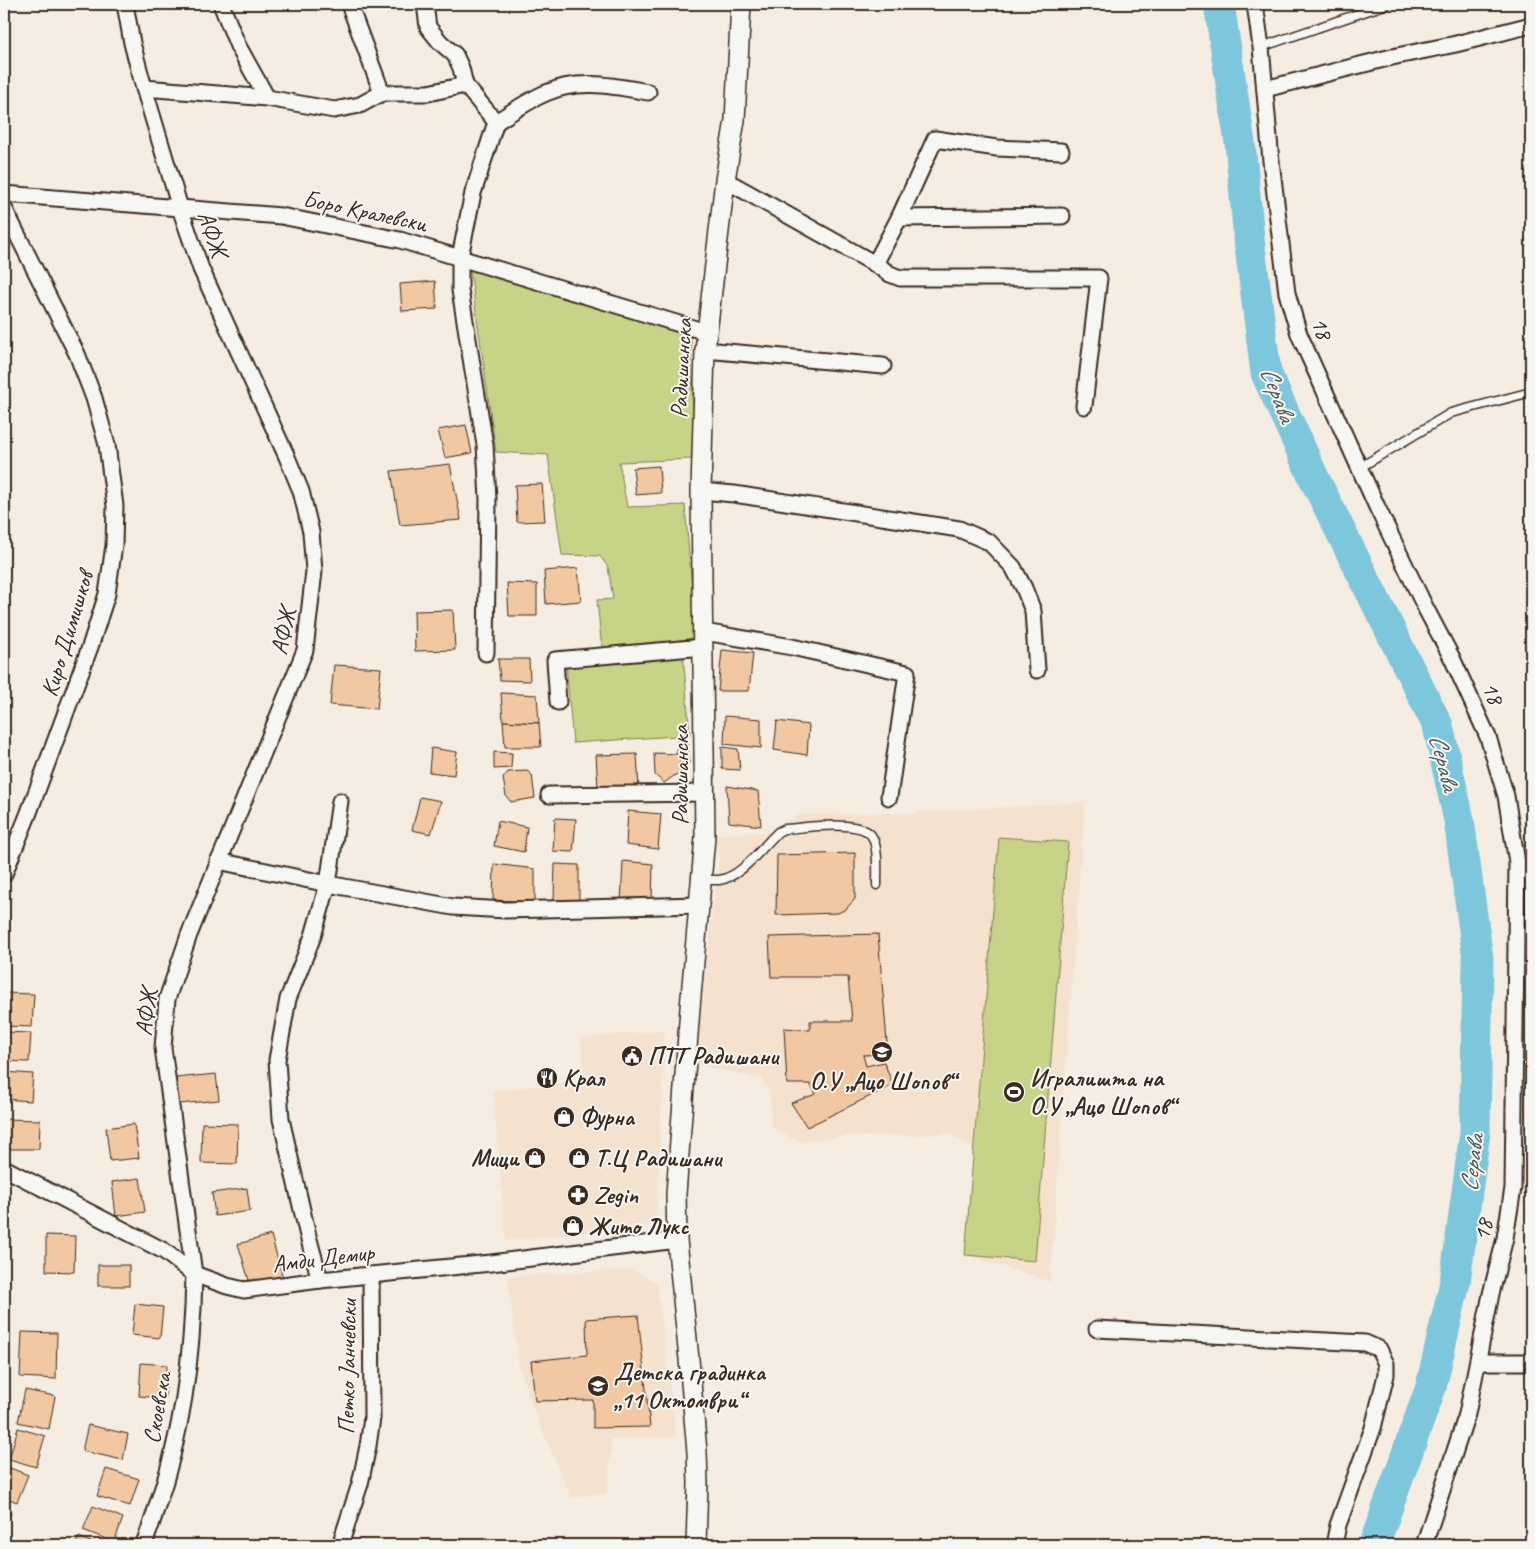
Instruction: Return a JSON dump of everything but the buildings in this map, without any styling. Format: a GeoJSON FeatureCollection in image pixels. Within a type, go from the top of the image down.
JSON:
{"type":"FeatureCollection","features":[{"type":"Feature","properties":{"kind":"street","name":"АФЖ"},"geometry":{"type":"LineString","coordinates":[[125,4],[132,43],[144,88],[180,208],[201,269],[287,457],[301,491],[312,532],[314,571],[305,650],[218,861],[172,982],[164,1018],[163,1048],[194,1274]]}},
{"type":"Feature","properties":{"kind":"street"},"geometry":{"type":"LineString","coordinates":[[221,4],[238,46],[267,98]]}},
{"type":"Feature","properties":{"kind":"street"},"geometry":{"type":"LineString","coordinates":[[349,4],[382,93]]}},
{"type":"Feature","properties":{"kind":"street"},"geometry":{"type":"LineString","coordinates":[[425,4],[428,27],[440,42],[455,55],[461,68],[465,85],[496,122]]}},
{"type":"Feature","properties":{"kind":"street","name":"18"},"geometry":{"type":"LineString","coordinates":[[1255,4],[1261,48],[1271,161],[1291,311],[1299,334],[1359,468],[1426,609],[1452,658],[1488,737],[1506,796],[1517,862],[1513,1188],[1505,1238],[1467,1414],[1424,1545]]}},
{"type":"Feature","properties":{"kind":"street","name":"Радишанска"},"geometry":{"type":"LineString","coordinates":[[696,1545],[698,1483],[695,1420],[676,1240],[677,1184],[690,1008],[703,880],[706,793],[701,491],[705,341],[725,180],[735,120],[740,6]]}},
{"type":"Feature","properties":{"kind":"street"},"geometry":{"type":"LineString","coordinates":[[1265,89],[1531,25]]}},
{"type":"Feature","properties":{"kind":"street"},"geometry":{"type":"LineString","coordinates":[[486,653],[488,499],[486,445],[460,290],[460,257],[473,193],[496,122],[546,92],[572,84],[609,85],[648,92]]}},
{"type":"Feature","properties":{"kind":"street"},"geometry":{"type":"LineString","coordinates":[[144,88],[267,98],[334,110],[360,105],[382,93],[428,93],[465,85]]}},
{"type":"Feature","properties":{"kind":"street"},"geometry":{"type":"LineString","coordinates":[[875,264],[899,218],[935,139],[997,148],[1061,151]]}},
{"type":"Feature","properties":{"kind":"street"},"geometry":{"type":"LineString","coordinates":[[725,180],[900,278],[1099,278],[1084,406]]}},
{"type":"Feature","properties":{"kind":"street","name":"Боро Кралевски"},"geometry":{"type":"LineString","coordinates":[[4,194],[281,216],[400,240],[460,257],[705,341],[883,366]]}},
{"type":"Feature","properties":{"kind":"street","name":"Киро Димишков"},"geometry":{"type":"LineString","coordinates":[[4,208],[78,354],[94,398],[107,445],[115,506],[114,545],[104,603],[90,647],[32,806],[4,874]]}},
{"type":"Feature","properties":{"kind":"street"},"geometry":{"type":"LineString","coordinates":[[899,218],[1062,216]]}},
{"type":"Feature","properties":{"kind":"street"},"geometry":{"type":"LineString","coordinates":[[701,491],[959,529],[989,542],[1013,567],[1024,588],[1032,611],[1037,670]]}},
{"type":"Feature","properties":{"kind":"street"},"geometry":{"type":"LineString","coordinates":[[558,702],[554,660],[704,639],[792,647],[907,673],[889,797]]}},
{"type":"Feature","properties":{"kind":"street"},"geometry":{"type":"LineString","coordinates":[[549,795],[706,793]]}},
{"type":"Feature","properties":{"kind":"street"},"geometry":{"type":"LineString","coordinates":[[320,1280],[281,1119],[277,1060],[288,998],[313,936],[328,884],[340,801]]}},
{"type":"Feature","properties":{"kind":"street"},"geometry":{"type":"LineString","coordinates":[[218,861],[452,907],[506,910],[700,906]]}},
{"type":"Feature","properties":{"kind":"street","name":"Амди Демир"},"geometry":{"type":"LineString","coordinates":[[4,1168],[164,1252],[194,1274],[226,1286],[244,1290],[320,1280],[491,1263],[676,1240]]}},
{"type":"Feature","properties":{"kind":"street","name":"Скоевска"},"geometry":{"type":"LineString","coordinates":[[143,1545],[163,1491],[182,1409],[193,1317],[194,1274]]}},
{"type":"Feature","properties":{"kind":"street","name":"Петко Јанчевски"},"geometry":{"type":"LineString","coordinates":[[340,1545],[360,1484],[372,1418],[371,1275]]}},
{"type":"Feature","properties":{"kind":"street"},"geometry":{"type":"LineString","coordinates":[[1097,1329],[1365,1343],[1379,1350],[1386,1364],[1386,1375],[1373,1428],[1338,1525],[1334,1545]]}},
{"type":"Feature","properties":{"kind":"street"},"geometry":{"type":"LineString","coordinates":[[1478,1362],[1531,1362]]}},
{"type":"Feature","properties":{"kind":"lane"},"geometry":{"type":"LineString","coordinates":[[1261,48],[1387,4]]}},
{"type":"Feature","properties":{"kind":"lane"},"geometry":{"type":"LineString","coordinates":[[1359,468],[1451,413],[1531,392]]}},
{"type":"Feature","properties":{"kind":"lane"},"geometry":{"type":"LineString","coordinates":[[703,880],[720,880],[730,876],[742,868],[778,832],[784,829],[853,826],[864,829],[872,835],[875,845],[877,885]]}},
{"type":"Feature","properties":{"kind":"shaded area","name":"О.У „Ацо Шопов“"},"geometry":{"type":"Polygon","coordinates":[[[1085,802],[1050,1282],[965,1254],[974,1149],[948,1133],[912,1136],[849,1136],[799,1142],[772,1128],[769,1092],[761,1079],[698,1065],[697,1040],[719,860],[716,834],[770,832],[800,814],[909,813],[1085,802]]]}},
{"type":"Feature","properties":{"kind":"shaded area","name":"Т.Ц Радишани"},"geometry":{"type":"Polygon","coordinates":[[[665,1030],[656,1224],[506,1241],[493,1091],[584,1080],[581,1038],[665,1030]]]}},
{"type":"Feature","properties":{"kind":"shaded area","name":"Детска градинка „11 Октомври“"},"geometry":{"type":"Polygon","coordinates":[[[631,1269],[657,1283],[676,1437],[612,1439],[607,1493],[571,1498],[532,1406],[519,1366],[508,1280],[510,1276],[631,1269]]]}},
{"type":"Feature","properties":{"kind":"green space"},"geometry":{"type":"Polygon","coordinates":[[[470,270],[691,336],[694,459],[619,462],[627,507],[685,505],[696,638],[602,650],[597,600],[613,599],[608,567],[600,556],[562,555],[548,455],[496,452],[470,270]]]}},
{"type":"Feature","properties":{"kind":"green space"},"geometry":{"type":"Polygon","coordinates":[[[683,653],[690,735],[573,743],[566,665],[683,653]]]}},
{"type":"Feature","properties":{"kind":"green space","name":"Игралишта на О.У „Ацо Шопов“"},"geometry":{"type":"Polygon","coordinates":[[[999,837],[1068,842],[1035,1261],[965,1255],[999,837]]]}},
{"type":"Feature","properties":{"kind":"waterway","name":"Серава"},"geometry":{"type":"LineString","coordinates":[[1219,4],[1240,143],[1249,239],[1266,373],[1314,478],[1438,726],[1459,820],[1478,959],[1475,1132],[1455,1282],[1431,1387],[1374,1545]]}},
{"type":"Feature","properties":{"kind":"place","name":"О.У „Ацо Шопов“"},"geometry":{"type":"Point","coordinates":[882,1052]}},
{"type":"Feature","properties":{"kind":"place","name":"ПТТ Радишани"},"geometry":{"type":"Point","coordinates":[632,1056]}},
{"type":"Feature","properties":{"kind":"place","name":"Крал"},"geometry":{"type":"Point","coordinates":[547,1078]}},
{"type":"Feature","properties":{"kind":"place","name":"Игралишта на О.У „Ацо Шопов“"},"geometry":{"type":"Point","coordinates":[1014,1092]}},
{"type":"Feature","properties":{"kind":"place","name":"Фурна"},"geometry":{"type":"Point","coordinates":[564,1117]}},
{"type":"Feature","properties":{"kind":"place","name":"Мици"},"geometry":{"type":"Point","coordinates":[535,1158]}},
{"type":"Feature","properties":{"kind":"place","name":"Т.Ц Радишани"},"geometry":{"type":"Point","coordinates":[579,1158]}},
{"type":"Feature","properties":{"kind":"place","name":"Zegin"},"geometry":{"type":"Point","coordinates":[578,1195]}},
{"type":"Feature","properties":{"kind":"place","name":"Жито Лукс"},"geometry":{"type":"Point","coordinates":[573,1226]}},
{"type":"Feature","properties":{"kind":"place","name":"Детска градинка „11 Октомври“"},"geometry":{"type":"Point","coordinates":[598,1386]}}]}
